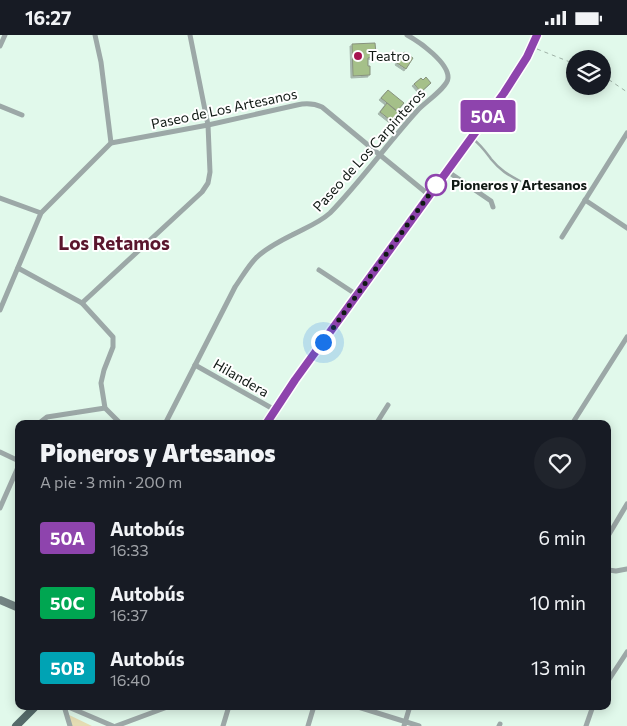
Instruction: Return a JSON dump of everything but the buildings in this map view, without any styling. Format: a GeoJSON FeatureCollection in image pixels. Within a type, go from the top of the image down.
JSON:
{"type":"FeatureCollection","features":[{"type":"Feature","properties":{"kind":"main road"},"geometry":{"type":"LineString","coordinates":[[269,420],[295,380],[504,93],[532,47],[537,35]]}},
{"type":"Feature","properties":{"kind":"main road"},"geometry":{"type":"LineString","coordinates":[[16,726],[32,710]]}},
{"type":"Feature","properties":{"kind":"street"},"geometry":{"type":"LineString","coordinates":[[0,46],[5,35]]}},
{"type":"Feature","properties":{"kind":"street"},"geometry":{"type":"LineString","coordinates":[[0,310],[41,213],[111,143],[101,62],[95,35]]}},
{"type":"Feature","properties":{"kind":"street"},"geometry":{"type":"LineString","coordinates":[[82,303],[202,192],[208,183],[210,173],[208,125],[190,35]]}},
{"type":"Feature","properties":{"kind":"street","name":"Paseo de Los Carpinteros"},"geometry":{"type":"LineString","coordinates":[[167,420],[246,269],[265,250],[321,221],[338,204],[418,109],[447,83],[446,68],[437,57],[407,35]]}},
{"type":"Feature","properties":{"kind":"street","name":"Paseo de Los Artesanos"},"geometry":{"type":"LineString","coordinates":[[111,143],[208,125],[297,105],[315,104],[322,107],[429,195]]}},
{"type":"Feature","properties":{"kind":"street"},"geometry":{"type":"LineString","coordinates":[[0,105],[22,115]]}},
{"type":"Feature","properties":{"kind":"street"},"geometry":{"type":"LineString","coordinates":[[562,237],[627,133]]}},
{"type":"Feature","properties":{"kind":"street"},"geometry":{"type":"LineString","coordinates":[[447,171],[491,201],[493,207]]}},
{"type":"Feature","properties":{"kind":"street"},"geometry":{"type":"LineString","coordinates":[[0,199],[41,213]]}},
{"type":"Feature","properties":{"kind":"street"},"geometry":{"type":"LineString","coordinates":[[585,200],[627,228]]}},
{"type":"Feature","properties":{"kind":"street"},"geometry":{"type":"LineString","coordinates":[[18,268],[82,303],[113,337],[113,347],[101,383],[105,408],[117,420]]}},
{"type":"Feature","properties":{"kind":"street"},"geometry":{"type":"LineString","coordinates":[[319,270],[357,295]]}},
{"type":"Feature","properties":{"kind":"street"},"geometry":{"type":"LineString","coordinates":[[575,420],[627,337]]}},
{"type":"Feature","properties":{"kind":"street","name":"Hilandera"},"geometry":{"type":"LineString","coordinates":[[195,365],[275,410]]}},
{"type":"Feature","properties":{"kind":"street"},"geometry":{"type":"LineString","coordinates":[[379,420],[388,405]]}},
{"type":"Feature","properties":{"kind":"street"},"geometry":{"type":"LineString","coordinates":[[43,420],[47,417],[105,408]]}},
{"type":"Feature","properties":{"kind":"street"},"geometry":{"type":"LineString","coordinates":[[0,452],[15,459]]}},
{"type":"Feature","properties":{"kind":"street"},"geometry":{"type":"LineString","coordinates":[[0,508],[15,474]]}},
{"type":"Feature","properties":{"kind":"street"},"geometry":{"type":"LineString","coordinates":[[611,531],[627,504]]}},
{"type":"Feature","properties":{"kind":"street"},"geometry":{"type":"LineString","coordinates":[[611,570],[627,569]]}},
{"type":"Feature","properties":{"kind":"street"},"geometry":{"type":"LineString","coordinates":[[0,600],[15,606]]}},
{"type":"Feature","properties":{"kind":"street"},"geometry":{"type":"LineString","coordinates":[[611,676],[627,652]]}},
{"type":"Feature","properties":{"kind":"street"},"geometry":{"type":"LineString","coordinates":[[66,710],[70,726]]}},
{"type":"Feature","properties":{"kind":"street"},"geometry":{"type":"LineString","coordinates":[[75,710],[115,726],[159,710]]}},
{"type":"Feature","properties":{"kind":"street"},"geometry":{"type":"LineString","coordinates":[[223,726],[228,710]]}},
{"type":"Feature","properties":{"kind":"street"},"geometry":{"type":"LineString","coordinates":[[308,726],[313,710]]}},
{"type":"Feature","properties":{"kind":"street"},"geometry":{"type":"LineString","coordinates":[[366,710],[404,724],[419,726]]}},
{"type":"Feature","properties":{"kind":"street"},"geometry":{"type":"LineString","coordinates":[[404,724],[409,710]]}},
{"type":"Feature","properties":{"kind":"street"},"geometry":{"type":"LineString","coordinates":[[586,726],[592,710]]}},
{"type":"Feature","properties":{"kind":"lane"},"geometry":{"type":"LineString","coordinates":[[472,138],[480,143],[490,158],[504,173],[520,181]]}},
{"type":"Feature","properties":{"kind":"path"},"geometry":{"type":"LineString","coordinates":[[532,47],[566,60]]}},
{"type":"Feature","properties":{"kind":"path"},"geometry":{"type":"LineString","coordinates":[[611,81],[627,92]]}},
{"type":"Feature","properties":{"kind":"shaded area"},"geometry":{"type":"Polygon","coordinates":[[[65,713],[92,726],[69,726],[65,713]]]}},
{"type":"Feature","properties":{"kind":"bus line","name":"50A"},"geometry":{"type":"LineString","coordinates":[[269,420],[389,249],[504,93],[527,57],[537,35]]}},
{"type":"Feature","properties":{"kind":"place","name":"Teatro"},"geometry":{"type":"Point","coordinates":[358,56]}},
{"type":"Feature","properties":{"kind":"place","name":"Pioneros y Artesanos"},"geometry":{"type":"Point","coordinates":[436,185]}},
{"type":"Feature","properties":{"kind":"district","name":"Los Retamos"},"geometry":{"type":"Point","coordinates":[114,243]}},
{"type":"Feature","properties":{"kind":"route"},"geometry":{"type":"LineString","coordinates":[[323,342],[436,185]]}}]}
